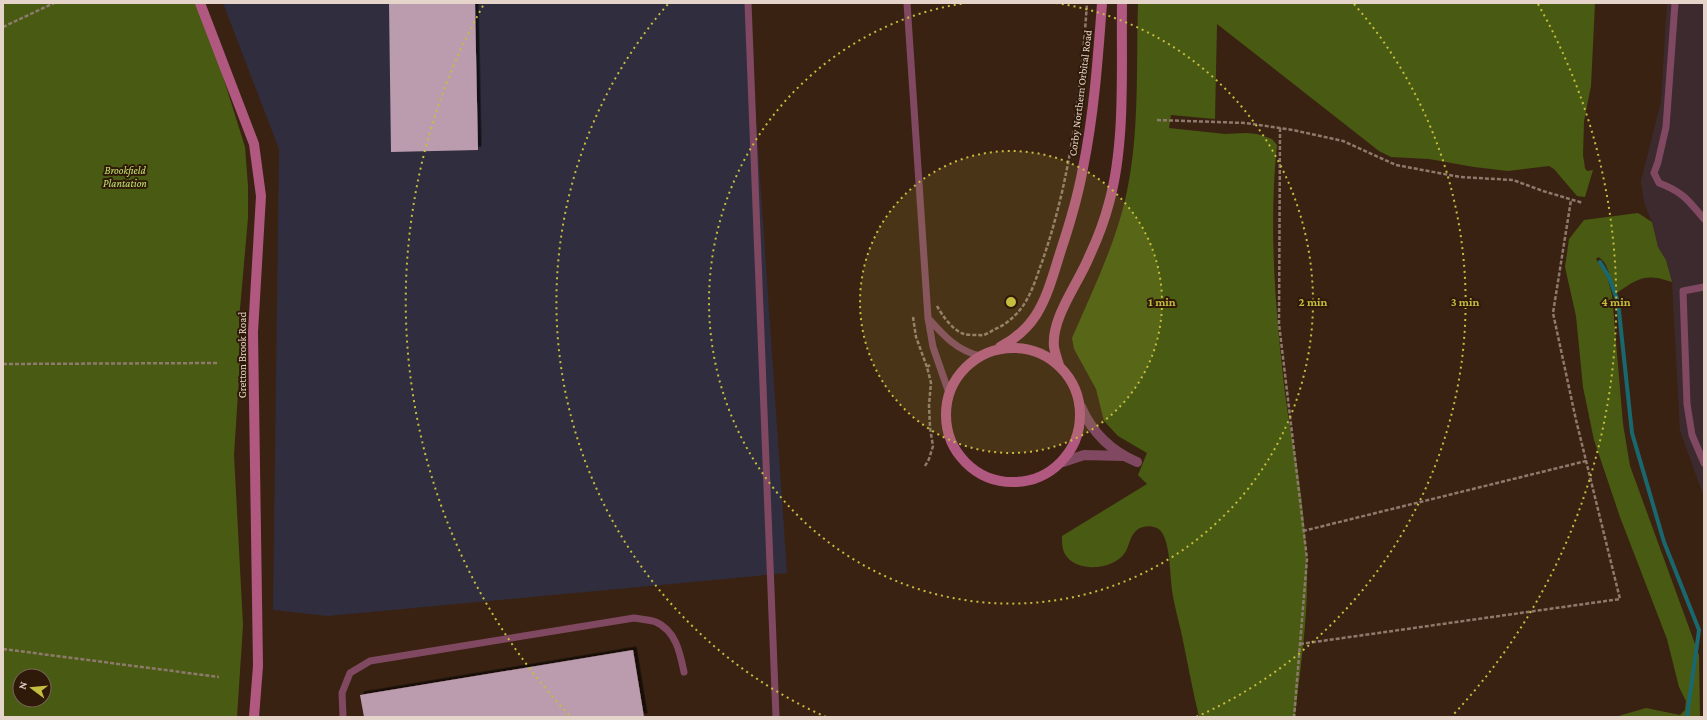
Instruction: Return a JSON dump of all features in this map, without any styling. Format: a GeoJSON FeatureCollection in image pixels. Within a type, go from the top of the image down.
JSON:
{"type":"FeatureCollection","features":[{"type":"Feature","properties":{"kind":"street","name":"Gretton Brook Road"},"geometry":{"type":"LineString","coordinates":[[200,3],[254,144],[261,196],[252,332],[258,666],[254,717]]}},
{"type":"Feature","properties":{"kind":"street","name":"Corby Northern Orbital Road"},"geometry":{"type":"LineString","coordinates":[[995,350],[1020,334],[1036,316],[1046,296],[1071,218],[1083,168],[1093,106],[1102,3]]}},
{"type":"Feature","properties":{"kind":"street"},"geometry":{"type":"LineString","coordinates":[[1059,365],[1054,347],[1055,332],[1060,314],[1084,270],[1098,238],[1109,202],[1115,172],[1120,126],[1122,3]]}},
{"type":"Feature","properties":{"kind":"street"},"geometry":{"type":"LineString","coordinates":[[1125,456],[1095,454],[1084,455],[1063,462],[1047,474],[1028,482],[1008,483],[987,478],[968,466],[955,450],[948,432],[946,412],[949,393],[957,378],[981,356],[995,350],[1018,347],[1040,353],[1059,365],[1072,382],[1077,391],[1081,407],[1087,421],[1095,432],[1114,449],[1137,462]]}},
{"type":"Feature","properties":{"kind":"street"},"geometry":{"type":"LineString","coordinates":[[1063,462],[1074,445],[1080,426],[1081,407]]}},
{"type":"Feature","properties":{"kind":"lane"},"geometry":{"type":"LineString","coordinates":[[748,3],[776,717]]}},
{"type":"Feature","properties":{"kind":"lane"},"geometry":{"type":"LineString","coordinates":[[907,3],[928,318],[933,347],[949,393]]}},
{"type":"Feature","properties":{"kind":"lane"},"geometry":{"type":"LineString","coordinates":[[1675,3],[1666,127],[1654,173],[1659,183],[1676,189],[1689,201],[1704,220]]}},
{"type":"Feature","properties":{"kind":"lane"},"geometry":{"type":"LineString","coordinates":[[1704,286],[1683,291],[1688,404],[1692,435],[1704,463]]}},
{"type":"Feature","properties":{"kind":"lane"},"geometry":{"type":"LineString","coordinates":[[928,318],[945,337],[954,344],[981,356]]}},
{"type":"Feature","properties":{"kind":"lane"},"geometry":{"type":"LineString","coordinates":[[343,717],[342,693],[350,674],[370,661],[634,618],[656,622],[672,634],[680,652],[684,672]]}},
{"type":"Feature","properties":{"kind":"path"},"geometry":{"type":"LineString","coordinates":[[3,27],[54,3]]}},
{"type":"Feature","properties":{"kind":"path"},"geometry":{"type":"LineString","coordinates":[[937,306],[943,318],[959,331],[964,334],[983,336],[1001,327],[1019,311],[1031,291],[1050,239],[1065,180],[1075,129],[1084,52],[1087,3]]}},
{"type":"Feature","properties":{"kind":"path"},"geometry":{"type":"LineString","coordinates":[[1157,120],[1246,123],[1280,128],[1343,141],[1396,165],[1460,177],[1513,180],[1542,192],[1583,203]]}},
{"type":"Feature","properties":{"kind":"path"},"geometry":{"type":"LineString","coordinates":[[1280,128],[1279,324],[1307,559],[1294,717]]}},
{"type":"Feature","properties":{"kind":"path"},"geometry":{"type":"LineString","coordinates":[[1300,644],[1620,599],[1576,420],[1553,313],[1571,200]]}},
{"type":"Feature","properties":{"kind":"path"},"geometry":{"type":"LineString","coordinates":[[913,317],[916,337],[931,383],[929,405],[930,428],[933,446],[925,466]]}},
{"type":"Feature","properties":{"kind":"path"},"geometry":{"type":"LineString","coordinates":[[954,344],[959,331]]}},
{"type":"Feature","properties":{"kind":"path"},"geometry":{"type":"LineString","coordinates":[[927,367],[938,360]]}},
{"type":"Feature","properties":{"kind":"path"},"geometry":{"type":"LineString","coordinates":[[3,364],[219,363]]}},
{"type":"Feature","properties":{"kind":"path"},"geometry":{"type":"LineString","coordinates":[[1303,531],[1586,461]]}},
{"type":"Feature","properties":{"kind":"path"},"geometry":{"type":"LineString","coordinates":[[3,649],[219,676]]}},
{"type":"Feature","properties":{"kind":"shaded area"},"geometry":{"type":"Polygon","coordinates":[[[223,3],[748,3],[787,573],[328,616],[273,610],[279,149],[223,3]]]}},
{"type":"Feature","properties":{"kind":"shaded area"},"geometry":{"type":"Polygon","coordinates":[[[1667,3],[1704,3],[1704,497],[1680,431],[1672,282],[1666,260],[1658,247],[1652,222],[1644,202],[1641,181],[1661,102],[1667,3]]]}},
{"type":"Feature","properties":{"kind":"green space","name":"Brookfield Plantation"},"geometry":{"type":"Polygon","coordinates":[[[3,3],[197,3],[220,67],[245,147],[248,186],[248,218],[239,320],[240,362],[234,455],[243,625],[237,717],[3,717],[3,3]]]}},
{"type":"Feature","properties":{"kind":"green space"},"geometry":{"type":"Polygon","coordinates":[[[1138,3],[1595,3],[1591,86],[1584,121],[1583,155],[1585,168],[1587,171],[1593,170],[1585,197],[1577,196],[1554,169],[1549,166],[1508,171],[1429,159],[1391,157],[1379,151],[1217,24],[1215,119],[1171,115],[1169,128],[1225,134],[1257,134],[1272,139],[1277,145],[1273,209],[1276,306],[1286,401],[1297,464],[1301,498],[1307,572],[1305,626],[1295,717],[1199,717],[1174,599],[1167,547],[1163,534],[1158,528],[1145,526],[1139,528],[1132,535],[1124,554],[1111,563],[1103,566],[1085,567],[1077,564],[1070,560],[1065,554],[1063,548],[1062,536],[1147,484],[1138,475],[1147,453],[1118,436],[1104,421],[1096,389],[1074,349],[1072,338],[1095,286],[1116,232],[1126,196],[1134,148],[1138,3]]]}},
{"type":"Feature","properties":{"kind":"green space"},"geometry":{"type":"Polygon","coordinates":[[[1638,213],[1652,222],[1658,247],[1666,260],[1672,282],[1655,278],[1642,279],[1630,284],[1615,294],[1605,263],[1598,257],[1596,259],[1607,276],[1612,295],[1623,424],[1630,466],[1699,655],[1700,717],[1615,717],[1646,708],[1680,715],[1685,710],[1686,701],[1679,687],[1667,639],[1620,517],[1594,440],[1583,387],[1576,316],[1565,267],[1569,239],[1584,220],[1638,213]]]}},
{"type":"Feature","properties":{"kind":"building"},"geometry":{"type":"Polygon","coordinates":[[[389,3],[475,3],[478,150],[391,152],[389,3]]]}},
{"type":"Feature","properties":{"kind":"building"},"geometry":{"type":"Polygon","coordinates":[[[633,650],[644,717],[364,717],[360,695],[633,650]]]}},
{"type":"Feature","properties":{"kind":"waterway"},"geometry":{"type":"LineString","coordinates":[[1600,262],[1609,277],[1618,302],[1632,433],[1664,542],[1699,630],[1687,717]]}}]}
